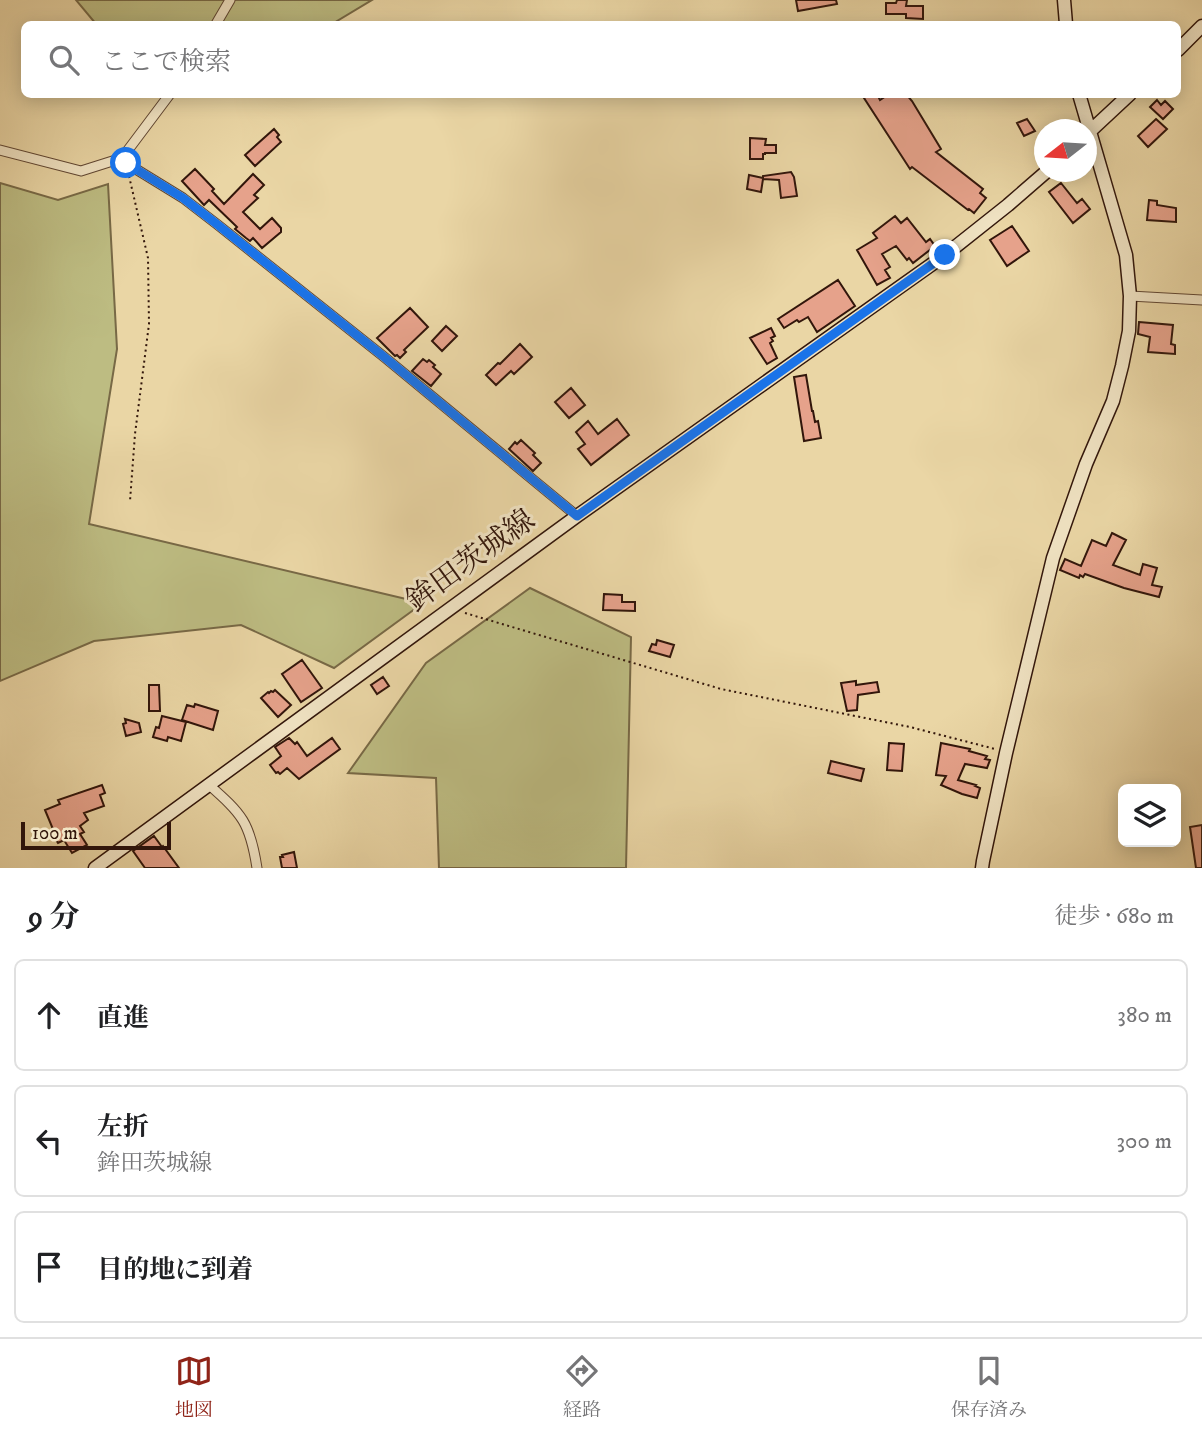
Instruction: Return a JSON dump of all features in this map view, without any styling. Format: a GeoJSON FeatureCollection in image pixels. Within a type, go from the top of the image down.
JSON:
{"type":"FeatureCollection","features":[{"type":"Feature","properties":{"kind":"main road"},"geometry":{"type":"LineString","coordinates":[[1064,0],[1066,21]]}},
{"type":"Feature","properties":{"kind":"main road"},"geometry":{"type":"LineString","coordinates":[[1181,47],[1202,26]]}},
{"type":"Feature","properties":{"kind":"main road"},"geometry":{"type":"LineString","coordinates":[[1080,98],[1085,119]]}},
{"type":"Feature","properties":{"kind":"main road"},"geometry":{"type":"LineString","coordinates":[[1097,125],[1126,98]]}},
{"type":"Feature","properties":{"kind":"main road"},"geometry":{"type":"LineString","coordinates":[[982,868],[1006,752],[1053,558],[1086,464],[1113,401],[1129,331],[1130,296],[1126,255],[1097,161]]}},
{"type":"Feature","properties":{"kind":"main road","name":"鉾田茨城線"},"geometry":{"type":"LineString","coordinates":[[95,868],[577,516],[945,255],[1034,182]]}},
{"type":"Feature","properties":{"kind":"street"},"geometry":{"type":"LineString","coordinates":[[218,21],[230,0]]}},
{"type":"Feature","properties":{"kind":"street"},"geometry":{"type":"LineString","coordinates":[[0,150],[81,171],[124,161],[167,98]]}},
{"type":"Feature","properties":{"kind":"street"},"geometry":{"type":"LineString","coordinates":[[124,161],[183,198],[229,233],[577,516]]}},
{"type":"Feature","properties":{"kind":"street"},"geometry":{"type":"LineString","coordinates":[[1130,296],[1202,300]]}},
{"type":"Feature","properties":{"kind":"street"},"geometry":{"type":"LineString","coordinates":[[208,784],[242,816],[250,833],[257,868]]}},
{"type":"Feature","properties":{"kind":"path"},"geometry":{"type":"LineString","coordinates":[[124,161],[148,258],[149,324],[135,434],[130,501]]}},
{"type":"Feature","properties":{"kind":"path"},"geometry":{"type":"LineString","coordinates":[[451,609],[721,689],[909,727],[1006,752]]}},
{"type":"Feature","properties":{"kind":"shaded area"},"geometry":{"type":"Polygon","coordinates":[[[76,0],[372,0],[337,21],[94,21],[76,0]]]}},
{"type":"Feature","properties":{"kind":"shaded area"},"geometry":{"type":"Polygon","coordinates":[[[0,183],[58,200],[108,184],[117,349],[89,524],[423,603],[334,668],[241,625],[94,641],[0,681],[0,183]]]}},
{"type":"Feature","properties":{"kind":"shaded area"},"geometry":{"type":"Polygon","coordinates":[[[530,588],[631,637],[626,868],[439,868],[436,778],[348,773],[426,663],[530,588]]]}},
{"type":"Feature","properties":{"kind":"building"},"geometry":{"type":"Polygon","coordinates":[[[796,0],[836,0],[837,4],[798,11],[796,0]]]}},
{"type":"Feature","properties":{"kind":"building"},"geometry":{"type":"Polygon","coordinates":[[[897,0],[907,0],[906,6],[923,6],[923,19],[906,18],[906,14],[886,14],[886,3],[896,3],[897,0]]]}},
{"type":"Feature","properties":{"kind":"building"},"geometry":{"type":"Polygon","coordinates":[[[864,98],[909,98],[941,149],[936,152],[983,189],[980,193],[986,198],[974,213],[912,167],[910,169],[864,98]]]}},
{"type":"Feature","properties":{"kind":"building"},"geometry":{"type":"Polygon","coordinates":[[[1157,100],[1161,105],[1165,101],[1173,109],[1163,119],[1150,107],[1157,100]]]}},
{"type":"Feature","properties":{"kind":"building"},"geometry":{"type":"Polygon","coordinates":[[[1027,119],[1034,131],[1024,136],[1017,123],[1027,119]]]}},
{"type":"Feature","properties":{"kind":"building"},"geometry":{"type":"Polygon","coordinates":[[[1156,119],[1167,129],[1148,147],[1138,136],[1156,119]]]}},
{"type":"Feature","properties":{"kind":"building"},"geometry":{"type":"Polygon","coordinates":[[[274,129],[281,142],[255,166],[245,155],[274,129]]]}},
{"type":"Feature","properties":{"kind":"building"},"geometry":{"type":"Polygon","coordinates":[[[750,138],[766,139],[765,145],[776,145],[776,153],[765,153],[763,159],[750,159],[750,138]]]}},
{"type":"Feature","properties":{"kind":"building"},"geometry":{"type":"Polygon","coordinates":[[[195,169],[224,204],[253,174],[264,185],[254,195],[258,198],[243,212],[260,229],[272,218],[281,228],[281,232],[262,248],[253,238],[250,241],[235,229],[237,227],[209,200],[204,205],[182,181],[195,169]]]}},
{"type":"Feature","properties":{"kind":"building"},"geometry":{"type":"Polygon","coordinates":[[[791,172],[797,196],[781,198],[779,180],[763,179],[761,192],[747,189],[749,175],[763,178],[791,172]]]}},
{"type":"Feature","properties":{"kind":"building"},"geometry":{"type":"Polygon","coordinates":[[[1061,183],[1077,203],[1082,199],[1090,209],[1073,223],[1049,192],[1061,183]]]}},
{"type":"Feature","properties":{"kind":"building"},"geometry":{"type":"Polygon","coordinates":[[[1149,200],[1157,201],[1157,205],[1176,208],[1176,222],[1147,220],[1149,200]]]}},
{"type":"Feature","properties":{"kind":"building"},"geometry":{"type":"Polygon","coordinates":[[[895,216],[901,223],[907,218],[926,242],[930,239],[935,246],[913,263],[909,258],[907,260],[896,246],[882,254],[890,267],[885,270],[890,278],[877,285],[857,250],[877,238],[873,233],[895,216]]]}},
{"type":"Feature","properties":{"kind":"building"},"geometry":{"type":"Polygon","coordinates":[[[1012,226],[1029,251],[1007,266],[990,240],[1012,226]]]}},
{"type":"Feature","properties":{"kind":"building"},"geometry":{"type":"Polygon","coordinates":[[[838,280],[855,306],[817,332],[808,317],[784,328],[778,319],[838,280]]]}},
{"type":"Feature","properties":{"kind":"building"},"geometry":{"type":"Polygon","coordinates":[[[410,308],[428,327],[404,350],[406,352],[400,358],[377,338],[410,308]]]}},
{"type":"Feature","properties":{"kind":"building"},"geometry":{"type":"Polygon","coordinates":[[[1139,322],[1173,325],[1171,344],[1175,345],[1175,354],[1148,352],[1150,337],[1138,334],[1139,322]]]}},
{"type":"Feature","properties":{"kind":"building"},"geometry":{"type":"Polygon","coordinates":[[[446,326],[457,336],[442,351],[432,341],[446,326]]]}},
{"type":"Feature","properties":{"kind":"building"},"geometry":{"type":"Polygon","coordinates":[[[771,328],[775,336],[770,343],[777,358],[767,364],[750,338],[771,328]]]}},
{"type":"Feature","properties":{"kind":"building"},"geometry":{"type":"Polygon","coordinates":[[[520,344],[532,357],[514,374],[511,371],[496,385],[486,375],[520,344]]]}},
{"type":"Feature","properties":{"kind":"building"},"geometry":{"type":"Polygon","coordinates":[[[423,359],[435,365],[433,367],[441,374],[431,386],[412,371],[423,359]]]}},
{"type":"Feature","properties":{"kind":"building"},"geometry":{"type":"Polygon","coordinates":[[[806,375],[812,411],[815,422],[818,421],[821,438],[804,441],[794,377],[806,375]]]}},
{"type":"Feature","properties":{"kind":"building"},"geometry":{"type":"Polygon","coordinates":[[[571,388],[585,405],[569,418],[555,402],[571,388]]]}},
{"type":"Feature","properties":{"kind":"building"},"geometry":{"type":"Polygon","coordinates":[[[617,419],[629,435],[591,465],[578,449],[585,444],[576,432],[588,421],[598,434],[617,419]]]}},
{"type":"Feature","properties":{"kind":"building"},"geometry":{"type":"Polygon","coordinates":[[[521,440],[541,463],[533,471],[509,449],[521,440]]]}},
{"type":"Feature","properties":{"kind":"building"},"geometry":{"type":"Polygon","coordinates":[[[1112,533],[1126,540],[1113,565],[1140,575],[1143,564],[1157,568],[1152,585],[1162,587],[1159,597],[1085,574],[1079,578],[1060,570],[1065,559],[1081,566],[1092,540],[1106,546],[1112,533]]]}},
{"type":"Feature","properties":{"kind":"building"},"geometry":{"type":"Polygon","coordinates":[[[604,594],[622,595],[622,602],[635,602],[635,611],[603,610],[604,594]]]}},
{"type":"Feature","properties":{"kind":"building"},"geometry":{"type":"Polygon","coordinates":[[[657,640],[674,645],[670,657],[649,651],[652,644],[656,645],[657,640]]]}},
{"type":"Feature","properties":{"kind":"building"},"geometry":{"type":"Polygon","coordinates":[[[302,660],[322,688],[301,702],[282,674],[302,660]]]}},
{"type":"Feature","properties":{"kind":"building"},"geometry":{"type":"Polygon","coordinates":[[[383,677],[389,686],[377,694],[371,685],[383,677]]]}},
{"type":"Feature","properties":{"kind":"building"},"geometry":{"type":"Polygon","coordinates":[[[856,681],[856,685],[877,682],[879,692],[858,695],[857,710],[847,711],[841,683],[856,681]]]}},
{"type":"Feature","properties":{"kind":"building"},"geometry":{"type":"Polygon","coordinates":[[[149,685],[159,685],[160,711],[149,711],[149,685]]]}},
{"type":"Feature","properties":{"kind":"building"},"geometry":{"type":"Polygon","coordinates":[[[275,690],[291,705],[278,717],[261,698],[275,690]]]}},
{"type":"Feature","properties":{"kind":"building"},"geometry":{"type":"Polygon","coordinates":[[[195,704],[218,711],[213,730],[182,720],[187,705],[194,707],[195,704]]]}},
{"type":"Feature","properties":{"kind":"building"},"geometry":{"type":"Polygon","coordinates":[[[162,716],[186,722],[181,741],[168,737],[167,741],[153,737],[162,716]]]}},
{"type":"Feature","properties":{"kind":"building"},"geometry":{"type":"Polygon","coordinates":[[[125,719],[139,723],[141,732],[126,736],[123,724],[126,723],[125,719]]]}},
{"type":"Feature","properties":{"kind":"building"},"geometry":{"type":"Polygon","coordinates":[[[289,738],[295,744],[297,742],[307,756],[332,738],[340,749],[299,779],[287,768],[280,774],[270,765],[281,756],[275,747],[289,738]]]}},
{"type":"Feature","properties":{"kind":"building"},"geometry":{"type":"Polygon","coordinates":[[[889,743],[904,744],[902,771],[887,770],[889,743]]]}},
{"type":"Feature","properties":{"kind":"building"},"geometry":{"type":"Polygon","coordinates":[[[941,743],[970,749],[969,751],[987,756],[985,759],[990,760],[987,768],[965,764],[958,780],[980,788],[977,798],[941,785],[946,776],[936,775],[941,743]]]}},
{"type":"Feature","properties":{"kind":"building"},"geometry":{"type":"Polygon","coordinates":[[[831,761],[864,769],[861,781],[828,773],[831,761]]]}},
{"type":"Feature","properties":{"kind":"building"},"geometry":{"type":"Polygon","coordinates":[[[102,785],[105,793],[100,795],[104,806],[84,813],[88,820],[80,826],[84,832],[80,834],[87,845],[72,853],[64,840],[58,843],[45,810],[60,804],[58,800],[102,785]]]}},
{"type":"Feature","properties":{"kind":"building"},"geometry":{"type":"Polygon","coordinates":[[[1202,825],[1202,868],[1196,868],[1190,827],[1202,825]]]}},
{"type":"Feature","properties":{"kind":"building"},"geometry":{"type":"Polygon","coordinates":[[[154,836],[179,868],[145,868],[133,851],[154,836]]]}},
{"type":"Feature","properties":{"kind":"building"},"geometry":{"type":"Polygon","coordinates":[[[294,852],[297,868],[282,868],[280,857],[294,852]]]}},
{"type":"Feature","properties":{"kind":"route"},"geometry":{"type":"LineString","coordinates":[[126,163],[183,198],[218,225],[383,356],[577,516],[945,255]]}}]}
